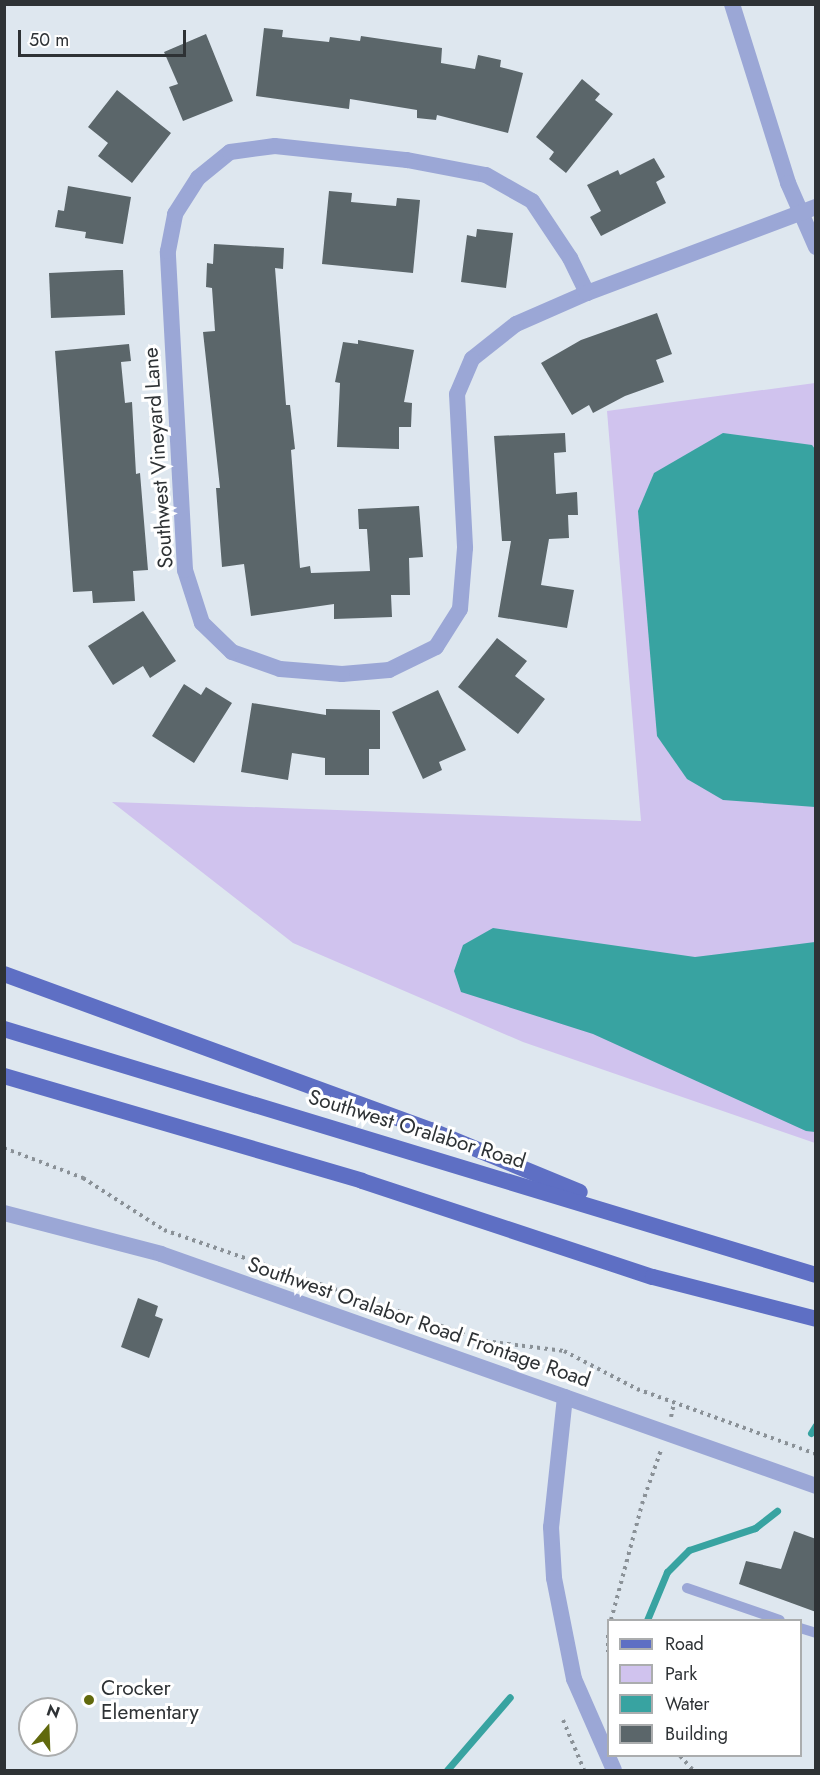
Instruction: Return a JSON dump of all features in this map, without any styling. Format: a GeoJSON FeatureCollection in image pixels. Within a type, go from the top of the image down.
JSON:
{"type":"FeatureCollection","features":[{"type":"Feature","properties":{"kind":"main road"},"geometry":{"type":"LineString","coordinates":[[4,974],[430,1130],[667,1228]]}},
{"type":"Feature","properties":{"kind":"main road","name":"Southwest Oralabor Road"},"geometry":{"type":"LineString","coordinates":[[4,1029],[816,1275]]}},
{"type":"Feature","properties":{"kind":"main road"},"geometry":{"type":"LineString","coordinates":[[4,1076],[362,1181],[653,1277],[816,1319]]}},
{"type":"Feature","properties":{"kind":"street"},"geometry":{"type":"LineString","coordinates":[[732,4],[798,213],[816,247]]}},
{"type":"Feature","properties":{"kind":"street","name":"Southwest Vineyard Lane"},"geometry":{"type":"LineString","coordinates":[[587,293],[570,258],[532,201],[486,175],[407,160],[275,147],[230,152],[198,178],[175,214],[168,251],[185,570],[202,623],[232,652],[280,669],[342,674],[389,670],[436,647],[460,609],[465,548],[457,394],[472,359],[516,324],[587,293],[816,207]]}},
{"type":"Feature","properties":{"kind":"street","name":"Southwest Oralabor Road Frontage Road"},"geometry":{"type":"LineString","coordinates":[[4,1213],[161,1254],[816,1486]]}},
{"type":"Feature","properties":{"kind":"street"},"geometry":{"type":"LineString","coordinates":[[565,1397],[551,1527],[554,1578],[574,1679],[607,1754]]}},
{"type":"Feature","properties":{"kind":"lane"},"geometry":{"type":"LineString","coordinates":[[687,1588],[777,1619]]}},
{"type":"Feature","properties":{"kind":"path"},"geometry":{"type":"LineString","coordinates":[[4,1148],[83,1178],[164,1230],[485,1341],[564,1351],[637,1389],[816,1454]]}},
{"type":"Feature","properties":{"kind":"path"},"geometry":{"type":"LineString","coordinates":[[611,1619],[642,1504],[667,1433],[674,1403]]}},
{"type":"Feature","properties":{"kind":"path"},"geometry":{"type":"LineString","coordinates":[[563,1720],[584,1770]]}},
{"type":"Feature","properties":{"kind":"path"},"geometry":{"type":"LineString","coordinates":[[682,1757],[693,1770]]}},
{"type":"Feature","properties":{"kind":"green space"},"geometry":{"type":"Polygon","coordinates":[[[815,383],[815,1143],[523,1042],[293,943],[112,802],[641,821],[607,411],[815,383]]]}},
{"type":"Feature","properties":{"kind":"water"},"geometry":{"type":"Polygon","coordinates":[[[723,433],[812,445],[815,449],[815,807],[723,800],[687,779],[657,736],[638,511],[654,473],[723,433]]]}},
{"type":"Feature","properties":{"kind":"water"},"geometry":{"type":"Polygon","coordinates":[[[493,928],[695,957],[815,942],[815,1132],[806,1131],[593,1034],[461,992],[454,971],[463,945],[493,928]]]}},
{"type":"Feature","properties":{"kind":"building"},"geometry":{"type":"Polygon","coordinates":[[[264,28],[283,30],[282,37],[329,42],[330,37],[360,41],[361,36],[442,48],[441,63],[475,69],[478,55],[501,60],[500,67],[523,73],[508,133],[437,115],[436,120],[417,118],[417,110],[350,99],[349,109],[256,96],[264,28]]]}},
{"type":"Feature","properties":{"kind":"building"},"geometry":{"type":"Polygon","coordinates":[[[206,34],[233,101],[183,121],[169,87],[178,84],[164,52],[206,34]]]}},
{"type":"Feature","properties":{"kind":"building"},"geometry":{"type":"Polygon","coordinates":[[[582,79],[600,94],[595,100],[613,114],[566,173],[549,159],[554,152],[536,137],[582,79]]]}},
{"type":"Feature","properties":{"kind":"building"},"geometry":{"type":"Polygon","coordinates":[[[117,90],[171,133],[132,183],[98,156],[108,143],[88,127],[117,90]]]}},
{"type":"Feature","properties":{"kind":"building"},"geometry":{"type":"Polygon","coordinates":[[[654,158],[665,177],[656,182],[666,203],[601,236],[590,217],[601,211],[587,185],[618,170],[620,175],[654,158]]]}},
{"type":"Feature","properties":{"kind":"building"},"geometry":{"type":"Polygon","coordinates":[[[68,186],[131,197],[123,244],[85,238],[86,232],[55,227],[58,210],[64,211],[68,186]]]}},
{"type":"Feature","properties":{"kind":"building"},"geometry":{"type":"Polygon","coordinates":[[[329,191],[352,193],[351,202],[396,206],[397,198],[420,200],[413,273],[322,264],[329,191]]]}},
{"type":"Feature","properties":{"kind":"building"},"geometry":{"type":"Polygon","coordinates":[[[477,229],[513,233],[506,288],[461,282],[467,235],[476,237],[477,229]]]}},
{"type":"Feature","properties":{"kind":"building"},"geometry":{"type":"Polygon","coordinates":[[[214,244],[284,248],[283,269],[275,268],[286,405],[290,405],[295,449],[291,450],[300,568],[310,566],[311,573],[370,571],[367,529],[359,529],[358,509],[419,506],[423,557],[409,558],[410,595],[391,595],[392,617],[334,619],[334,604],[251,616],[244,564],[222,567],[216,488],[220,488],[203,332],[215,331],[212,288],[206,287],[207,263],[213,264],[214,244]]]}},
{"type":"Feature","properties":{"kind":"building"},"geometry":{"type":"Polygon","coordinates":[[[123,270],[125,315],[51,318],[49,273],[123,270]]]}},
{"type":"Feature","properties":{"kind":"building"},"geometry":{"type":"Polygon","coordinates":[[[657,313],[672,354],[656,360],[664,382],[625,396],[593,413],[589,405],[572,415],[541,363],[581,340],[657,313]]]}},
{"type":"Feature","properties":{"kind":"building"},"geometry":{"type":"Polygon","coordinates":[[[358,340],[414,350],[404,402],[412,403],[411,427],[399,427],[399,449],[337,447],[340,383],[335,382],[343,342],[358,344],[358,340]]]}},
{"type":"Feature","properties":{"kind":"building"},"geometry":{"type":"Polygon","coordinates":[[[129,344],[131,361],[121,362],[125,403],[132,402],[136,474],[140,473],[148,570],[133,571],[135,601],[93,603],[92,591],[73,592],[55,351],[129,344]]]}},
{"type":"Feature","properties":{"kind":"building"},"geometry":{"type":"Polygon","coordinates":[[[565,433],[566,452],[554,453],[556,494],[577,492],[578,515],[568,515],[569,538],[549,539],[541,585],[574,590],[567,628],[498,617],[511,541],[502,541],[494,436],[565,433]]]}},
{"type":"Feature","properties":{"kind":"building"},"geometry":{"type":"Polygon","coordinates":[[[143,611],[176,661],[150,678],[143,666],[113,685],[88,646],[143,611]]]}},
{"type":"Feature","properties":{"kind":"building"},"geometry":{"type":"Polygon","coordinates":[[[497,638],[527,661],[515,676],[545,699],[518,734],[458,687],[497,638]]]}},
{"type":"Feature","properties":{"kind":"building"},"geometry":{"type":"Polygon","coordinates":[[[184,684],[201,695],[206,687],[232,703],[194,763],[152,736],[184,684]]]}},
{"type":"Feature","properties":{"kind":"building"},"geometry":{"type":"Polygon","coordinates":[[[438,690],[466,750],[439,762],[442,770],[423,779],[392,712],[438,690]]]}},
{"type":"Feature","properties":{"kind":"building"},"geometry":{"type":"Polygon","coordinates":[[[252,703],[326,715],[326,709],[380,710],[380,749],[369,749],[369,775],[325,775],[325,758],[292,753],[288,780],[241,772],[252,703]]]}},
{"type":"Feature","properties":{"kind":"building"},"geometry":{"type":"Polygon","coordinates":[[[138,1298],[158,1306],[155,1316],[163,1319],[149,1358],[121,1347],[138,1298]]]}},
{"type":"Feature","properties":{"kind":"building"},"geometry":{"type":"Polygon","coordinates":[[[794,1531],[816,1539],[816,1612],[739,1584],[746,1561],[781,1569],[794,1531]]]}},
{"type":"Feature","properties":{"kind":"waterway"},"geometry":{"type":"LineString","coordinates":[[811,1433],[816,1425]]}},
{"type":"Feature","properties":{"kind":"waterway"},"geometry":{"type":"LineString","coordinates":[[647,1619],[667,1572],[689,1550],[755,1528],[777,1511]]}},
{"type":"Feature","properties":{"kind":"waterway"},"geometry":{"type":"LineString","coordinates":[[447,1770],[510,1697]]}},
{"type":"Feature","properties":{"kind":"place","name":"Crocker Elementary"},"geometry":{"type":"Point","coordinates":[89,1700]}}]}
